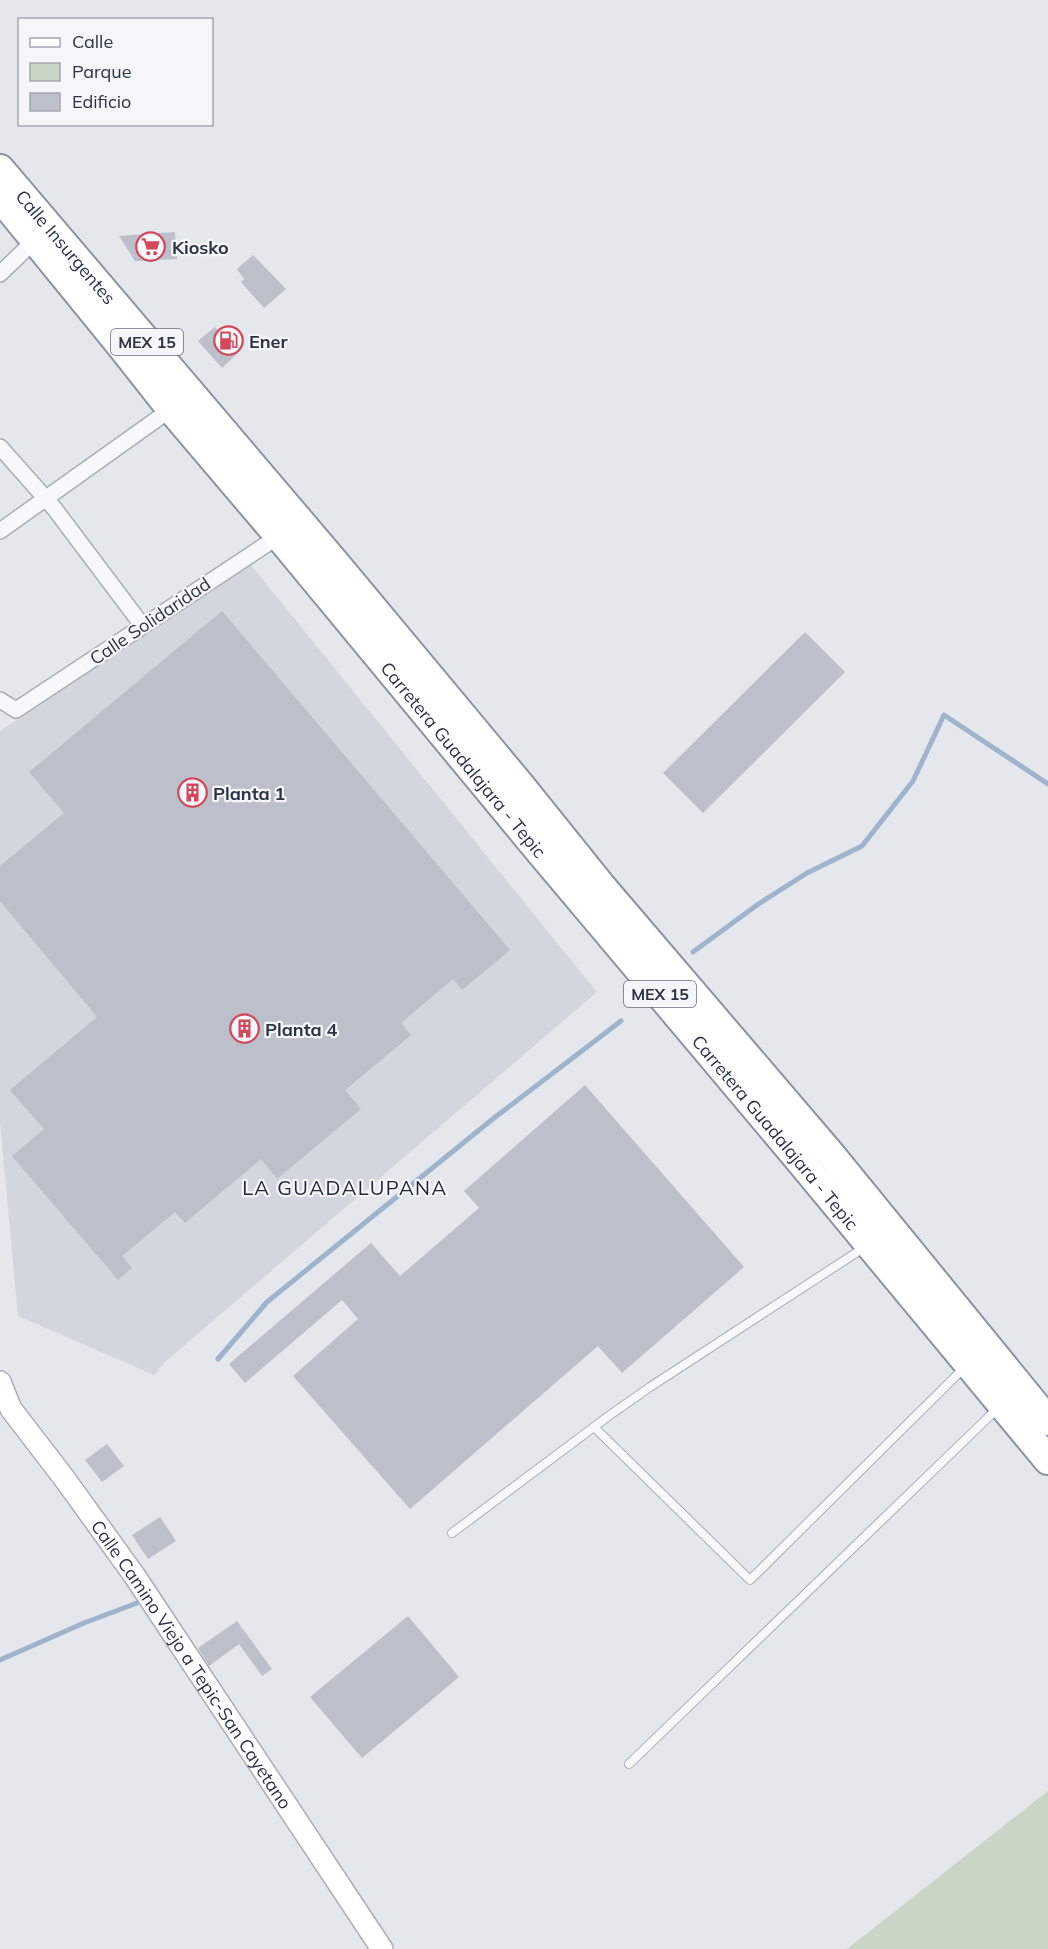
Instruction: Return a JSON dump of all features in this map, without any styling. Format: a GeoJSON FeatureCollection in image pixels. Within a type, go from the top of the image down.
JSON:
{"type":"FeatureCollection","features":[{"type":"Feature","properties":{"kind":"highway","name":"Calle Insurgentes"},"geometry":{"type":"LineString","coordinates":[[0,169],[42,233],[286,525]]}},
{"type":"Feature","properties":{"kind":"highway","name":"Calle Insurgentes"},"geometry":{"type":"LineString","coordinates":[[0,197],[42,233]]}},
{"type":"Feature","properties":{"kind":"highway","name":"Carretera Guadalajara - Tepic"},"geometry":{"type":"LineString","coordinates":[[286,525],[592,894],[869,1244],[968,1364],[1030,1409]]}},
{"type":"Feature","properties":{"kind":"highway","name":"Carretera Guadalajara - Tepic"},"geometry":{"type":"LineString","coordinates":[[592,894],[832,1156],[1030,1409],[1048,1460]]}},
{"type":"Feature","properties":{"kind":"street"},"geometry":{"type":"LineString","coordinates":[[0,274],[42,233]]}},
{"type":"Feature","properties":{"kind":"street"},"geometry":{"type":"LineString","coordinates":[[0,531],[181,401]]}},
{"type":"Feature","properties":{"kind":"street"},"geometry":{"type":"LineString","coordinates":[[0,447],[54,508],[142,625]]}},
{"type":"Feature","properties":{"kind":"street","name":"Calle Solidaridad"},"geometry":{"type":"LineString","coordinates":[[0,700],[16,710],[286,525]]}},
{"type":"Feature","properties":{"kind":"street","name":"Calle Camino Viejo a Tepic-San Cayetano"},"geometry":{"type":"LineString","coordinates":[[0,1382],[11,1409],[134,1575],[382,1949]]}},
{"type":"Feature","properties":{"kind":"lane"},"geometry":{"type":"LineString","coordinates":[[452,1533],[650,1387],[869,1244]]}},
{"type":"Feature","properties":{"kind":"lane"},"geometry":{"type":"LineString","coordinates":[[594,1427],[750,1580],[968,1364]]}},
{"type":"Feature","properties":{"kind":"lane"},"geometry":{"type":"LineString","coordinates":[[629,1764],[1030,1409]]}},
{"type":"Feature","properties":{"kind":"shaded area"},"geometry":{"type":"Polygon","coordinates":[[[251,565],[597,992],[165,1362],[154,1375],[18,1316],[0,1123],[0,731],[251,565]]]}},
{"type":"Feature","properties":{"kind":"green space"},"geometry":{"type":"Polygon","coordinates":[[[1048,1791],[1048,1949],[847,1949],[1048,1791]]]}},
{"type":"Feature","properties":{"kind":"building","name":"Kiosko"},"geometry":{"type":"Polygon","coordinates":[[[175,232],[177,259],[135,261],[119,236],[175,232]]]}},
{"type":"Feature","properties":{"kind":"building"},"geometry":{"type":"Polygon","coordinates":[[[253,255],[286,289],[264,308],[241,282],[244,279],[237,269],[253,255]]]}},
{"type":"Feature","properties":{"kind":"building"},"geometry":{"type":"Polygon","coordinates":[[[215,327],[238,353],[222,368],[198,341],[215,327]]]}},
{"type":"Feature","properties":{"kind":"building"},"geometry":{"type":"Polygon","coordinates":[[[222,611],[510,950],[462,990],[453,979],[401,1023],[411,1035],[345,1090],[361,1109],[277,1179],[261,1159],[185,1223],[175,1212],[122,1256],[132,1268],[118,1280],[12,1156],[44,1129],[10,1090],[97,1017],[0,901],[0,866],[64,813],[29,772],[222,611]]]}},
{"type":"Feature","properties":{"kind":"building"},"geometry":{"type":"Polygon","coordinates":[[[805,632],[845,672],[703,813],[663,773],[805,632]]]}},
{"type":"Feature","properties":{"kind":"building"},"geometry":{"type":"Polygon","coordinates":[[[585,1085],[744,1267],[622,1373],[598,1346],[410,1509],[293,1376],[358,1319],[342,1300],[245,1383],[229,1364],[371,1243],[400,1276],[479,1208],[464,1191],[585,1085]]]}},
{"type":"Feature","properties":{"kind":"building"},"geometry":{"type":"Polygon","coordinates":[[[107,1444],[124,1466],[102,1482],[85,1460],[107,1444]]]}},
{"type":"Feature","properties":{"kind":"building"},"geometry":{"type":"Polygon","coordinates":[[[160,1517],[176,1541],[148,1559],[132,1535],[160,1517]]]}},
{"type":"Feature","properties":{"kind":"building"},"geometry":{"type":"Polygon","coordinates":[[[408,1616],[459,1677],[362,1758],[310,1697],[408,1616]]]}},
{"type":"Feature","properties":{"kind":"building"},"geometry":{"type":"Polygon","coordinates":[[[237,1621],[272,1669],[262,1676],[239,1644],[209,1666],[198,1648],[237,1621]]]}},
{"type":"Feature","properties":{"kind":"waterway"},"geometry":{"type":"LineString","coordinates":[[693,952],[757,905],[807,873],[862,846],[913,781],[944,715],[1048,784]]}},
{"type":"Feature","properties":{"kind":"waterway"},"geometry":{"type":"LineString","coordinates":[[218,1359],[267,1302],[494,1118],[621,1021]]}},
{"type":"Feature","properties":{"kind":"waterway"},"geometry":{"type":"LineString","coordinates":[[0,1660],[84,1623],[145,1600]]}},
{"type":"Feature","properties":{"kind":"place","name":"Kiosko"},"geometry":{"type":"Point","coordinates":[151,247]}},
{"type":"Feature","properties":{"kind":"place","name":"Ener"},"geometry":{"type":"Point","coordinates":[228,341]}},
{"type":"Feature","properties":{"kind":"place","name":"Planta 1"},"geometry":{"type":"Point","coordinates":[192,793]}},
{"type":"Feature","properties":{"kind":"place","name":"Planta 4"},"geometry":{"type":"Point","coordinates":[244,1029]}},
{"type":"Feature","properties":{"kind":"district","name":"LA GUADALUPANA"},"geometry":{"type":"Point","coordinates":[345,1187]}}]}
